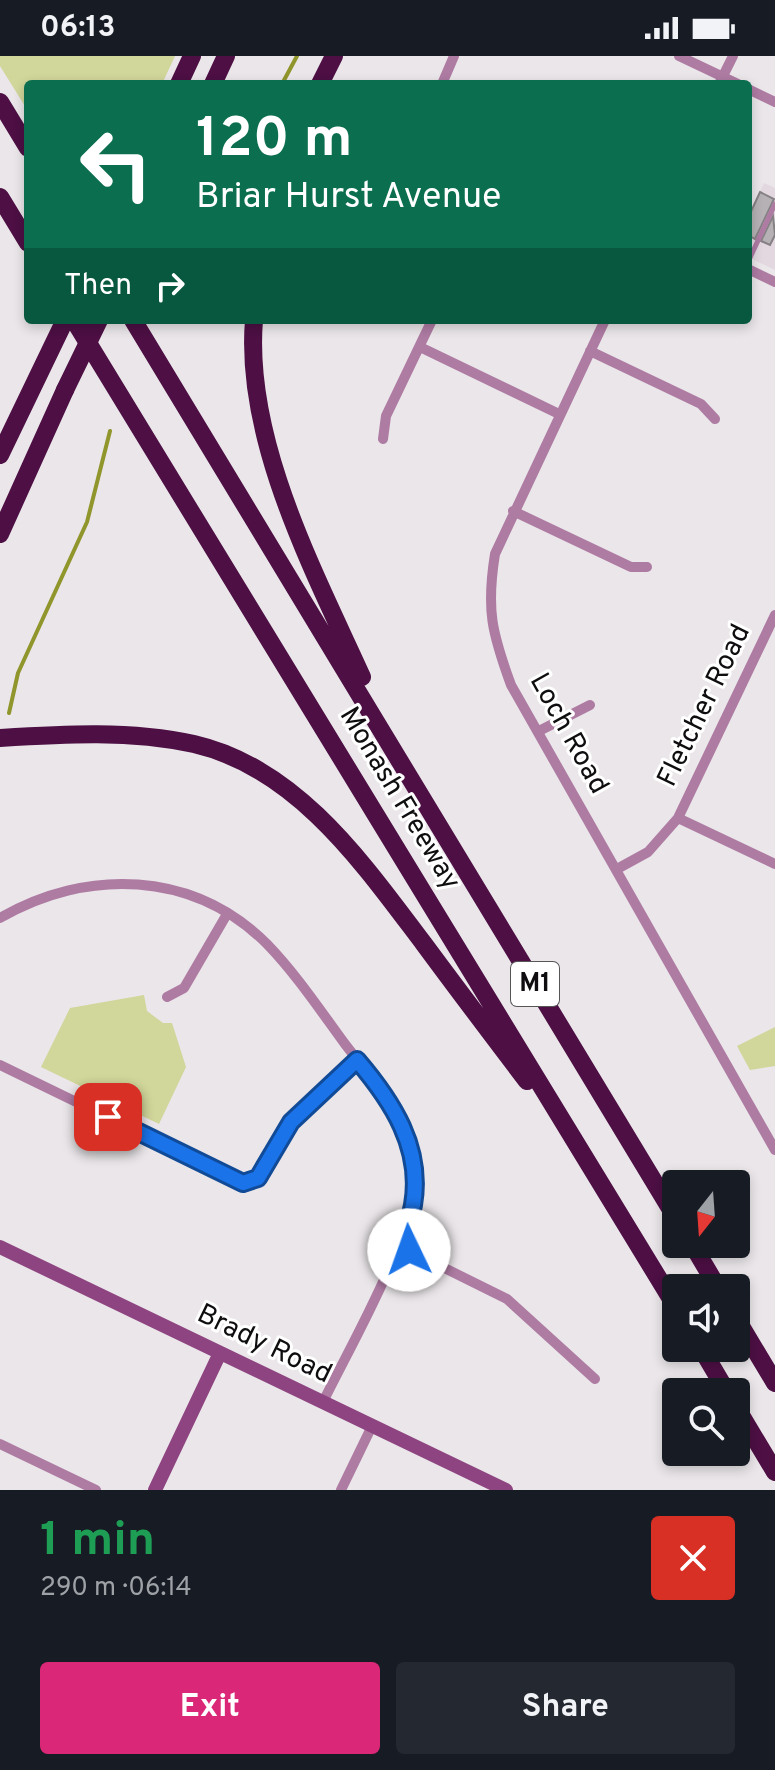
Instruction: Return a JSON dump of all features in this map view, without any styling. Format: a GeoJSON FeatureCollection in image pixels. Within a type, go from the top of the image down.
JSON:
{"type":"FeatureCollection","features":[{"type":"Feature","properties":{"kind":"highway"},"geometry":{"type":"LineString","coordinates":[[181,80],[192,56]]}},
{"type":"Feature","properties":{"kind":"highway"},"geometry":{"type":"LineString","coordinates":[[215,80],[226,56]]}},
{"type":"Feature","properties":{"kind":"highway"},"geometry":{"type":"LineString","coordinates":[[322,80],[334,56]]}},
{"type":"Feature","properties":{"kind":"highway"},"geometry":{"type":"LineString","coordinates":[[0,102],[24,141]]}},
{"type":"Feature","properties":{"kind":"highway"},"geometry":{"type":"LineString","coordinates":[[0,197],[24,236]]}},
{"type":"Feature","properties":{"kind":"highway"},"geometry":{"type":"LineString","coordinates":[[0,455],[63,324]]}},
{"type":"Feature","properties":{"kind":"highway","name":"Monash Freeway"},"geometry":{"type":"LineString","coordinates":[[76,324],[662,1284]]}},
{"type":"Feature","properties":{"kind":"highway"},"geometry":{"type":"LineString","coordinates":[[0,534],[97,324]]}},
{"type":"Feature","properties":{"kind":"highway","name":"Monash Freeway"},"geometry":{"type":"LineString","coordinates":[[135,324],[662,1195]]}},
{"type":"Feature","properties":{"kind":"highway"},"geometry":{"type":"LineString","coordinates":[[254,324],[256,383],[262,421],[279,477],[306,553],[395,750]]}},
{"type":"Feature","properties":{"kind":"highway"},"geometry":{"type":"LineString","coordinates":[[0,748],[9,738],[122,733],[197,745],[246,765],[298,798],[353,849],[594,1171]]}},
{"type":"Feature","properties":{"kind":"highway"},"geometry":{"type":"LineString","coordinates":[[750,1341],[775,1383]]}},
{"type":"Feature","properties":{"kind":"highway"},"geometry":{"type":"LineString","coordinates":[[750,1430],[775,1472]]}},
{"type":"Feature","properties":{"kind":"main road","name":"Brady Road"},"geometry":{"type":"LineString","coordinates":[[0,1247],[506,1490]]}},
{"type":"Feature","properties":{"kind":"main road"},"geometry":{"type":"LineString","coordinates":[[155,1490],[220,1353]]}},
{"type":"Feature","properties":{"kind":"street"},"geometry":{"type":"LineString","coordinates":[[444,80],[454,56]]}},
{"type":"Feature","properties":{"kind":"street"},"geometry":{"type":"LineString","coordinates":[[679,56],[721,80],[733,56]]}},
{"type":"Feature","properties":{"kind":"street"},"geometry":{"type":"LineString","coordinates":[[752,91],[775,102]]}},
{"type":"Feature","properties":{"kind":"street"},"geometry":{"type":"LineString","coordinates":[[752,271],[775,282]]}},
{"type":"Feature","properties":{"kind":"street"},"geometry":{"type":"LineString","coordinates":[[383,439],[386,416],[430,324]]}},
{"type":"Feature","properties":{"kind":"street","name":"Loch Road"},"geometry":{"type":"LineString","coordinates":[[603,324],[495,554],[489,591],[492,633],[511,685],[775,1150]]}},
{"type":"Feature","properties":{"kind":"street"},"geometry":{"type":"LineString","coordinates":[[420,347],[559,414]]}},
{"type":"Feature","properties":{"kind":"street"},"geometry":{"type":"LineString","coordinates":[[590,351],[701,404],[715,419]]}},
{"type":"Feature","properties":{"kind":"street"},"geometry":{"type":"LineString","coordinates":[[513,511],[631,567],[647,567]]}},
{"type":"Feature","properties":{"kind":"street","name":"Fletcher Road"},"geometry":{"type":"LineString","coordinates":[[617,869],[648,852],[678,818],[775,615]]}},
{"type":"Feature","properties":{"kind":"street"},"geometry":{"type":"LineString","coordinates":[[539,731],[590,705]]}},
{"type":"Feature","properties":{"kind":"street"},"geometry":{"type":"LineString","coordinates":[[678,818],[775,864]]}},
{"type":"Feature","properties":{"kind":"street"},"geometry":{"type":"LineString","coordinates":[[0,918],[34,898],[86,884],[140,883],[188,893],[227,914],[265,942],[383,1091],[401,1120],[415,1166],[413,1206],[398,1245],[323,1402]]}},
{"type":"Feature","properties":{"kind":"street"},"geometry":{"type":"LineString","coordinates":[[167,997],[184,988],[227,914]]}},
{"type":"Feature","properties":{"kind":"street"},"geometry":{"type":"LineString","coordinates":[[0,1065],[243,1183],[258,1178],[291,1122],[357,1060]]}},
{"type":"Feature","properties":{"kind":"street"},"geometry":{"type":"LineString","coordinates":[[398,1245],[507,1299],[595,1379]]}},
{"type":"Feature","properties":{"kind":"street"},"geometry":{"type":"LineString","coordinates":[[341,1490],[372,1426]]}},
{"type":"Feature","properties":{"kind":"street"},"geometry":{"type":"LineString","coordinates":[[0,1444],[96,1490]]}},
{"type":"Feature","properties":{"kind":"lane"},"geometry":{"type":"LineString","coordinates":[[752,253],[775,204]]}},
{"type":"Feature","properties":{"kind":"shaded area"},"geometry":{"type":"Polygon","coordinates":[[[764,183],[775,188],[775,270],[752,259],[752,209],[764,183]]]}},
{"type":"Feature","properties":{"kind":"green space"},"geometry":{"type":"Polygon","coordinates":[[[0,56],[175,56],[164,80],[24,80],[24,105],[0,66],[0,56]]]}},
{"type":"Feature","properties":{"kind":"green space"},"geometry":{"type":"Polygon","coordinates":[[[144,995],[147,1011],[163,1023],[172,1023],[186,1067],[159,1124],[41,1067],[70,1008],[144,995]]]}},
{"type":"Feature","properties":{"kind":"green space"},"geometry":{"type":"Polygon","coordinates":[[[775,1027],[775,1066],[750,1070],[737,1046],[775,1027]]]}},
{"type":"Feature","properties":{"kind":"building"},"geometry":{"type":"Polygon","coordinates":[[[760,192],[774,199],[755,239],[752,237],[752,209],[760,192]]]}},
{"type":"Feature","properties":{"kind":"building"},"geometry":{"type":"Polygon","coordinates":[[[773,216],[775,235],[770,245],[761,241],[773,216]]]}},
{"type":"Feature","properties":{"kind":"waterway"},"geometry":{"type":"LineString","coordinates":[[284,80],[297,56]]}},
{"type":"Feature","properties":{"kind":"waterway"},"geometry":{"type":"LineString","coordinates":[[9,713],[18,673],[87,522],[110,431]]}},
{"type":"Feature","properties":{"kind":"route"},"geometry":{"type":"LineString","coordinates":[[108,1117],[243,1183],[258,1178],[291,1122],[357,1060],[383,1091],[401,1120],[415,1166],[413,1206],[398,1245],[409,1250]]}}]}
